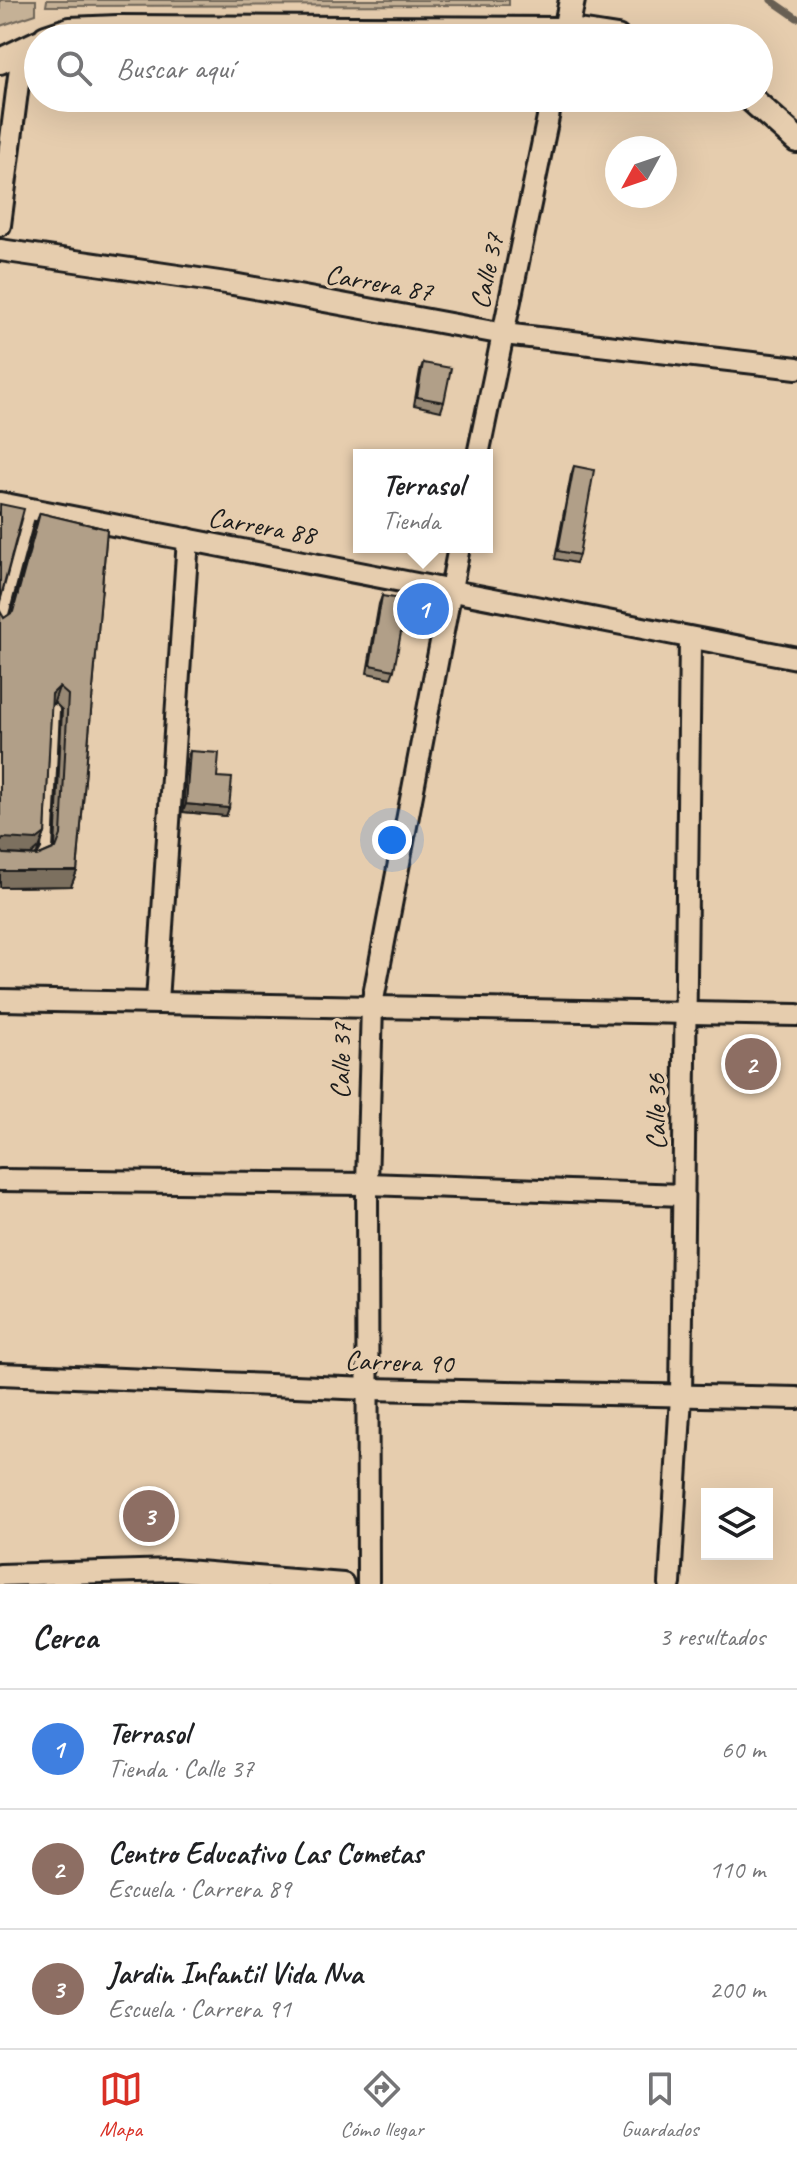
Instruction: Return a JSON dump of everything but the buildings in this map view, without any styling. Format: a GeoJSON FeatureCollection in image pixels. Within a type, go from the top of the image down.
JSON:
{"type":"FeatureCollection","features":[{"type":"Feature","properties":{"kind":"street"},"geometry":{"type":"LineString","coordinates":[[567,24],[572,0]]}},
{"type":"Feature","properties":{"kind":"street"},"geometry":{"type":"LineString","coordinates":[[0,225],[20,52]]}},
{"type":"Feature","properties":{"kind":"street","name":"Calle 37"},"geometry":{"type":"LineString","coordinates":[[479,449],[549,112]]}},
{"type":"Feature","properties":{"kind":"street"},"geometry":{"type":"LineString","coordinates":[[766,112],[797,140]]}},
{"type":"Feature","properties":{"kind":"street","name":"Carrera 87"},"geometry":{"type":"LineString","coordinates":[[0,250],[233,284],[504,334],[797,368]]}},
{"type":"Feature","properties":{"kind":"street","name":"Carrera 88"},"geometry":{"type":"LineString","coordinates":[[0,503],[450,588],[690,640],[797,658]]}},
{"type":"Feature","properties":{"kind":"street"},"geometry":{"type":"LineString","coordinates":[[157,1001],[188,539]]}},
{"type":"Feature","properties":{"kind":"street","name":"Calle 37"},"geometry":{"type":"LineString","coordinates":[[368,1584],[367,1184],[372,1005],[458,553]]}},
{"type":"Feature","properties":{"kind":"street","name":"Calle 36"},"geometry":{"type":"LineString","coordinates":[[670,1584],[681,1396],[683,1012],[690,640]]}},
{"type":"Feature","properties":{"kind":"street"},"geometry":{"type":"LineString","coordinates":[[0,1000],[797,1015]]}},
{"type":"Feature","properties":{"kind":"street"},"geometry":{"type":"LineString","coordinates":[[0,1180],[367,1184],[683,1195]]}},
{"type":"Feature","properties":{"kind":"street","name":"Carrera 90"},"geometry":{"type":"LineString","coordinates":[[0,1374],[369,1389],[797,1398]]}},
{"type":"Feature","properties":{"kind":"street"},"geometry":{"type":"LineString","coordinates":[[0,1575],[173,1570],[343,1584]]}},
{"type":"Feature","properties":{"kind":"lane"},"geometry":{"type":"LineString","coordinates":[[0,625],[31,509]]}},
{"type":"Feature","properties":{"kind":"lane"},"geometry":{"type":"LineString","coordinates":[[32,863],[43,859],[47,850],[54,710]]}},
{"type":"Feature","properties":{"kind":"shaded area"},"geometry":{"type":"Polygon","coordinates":[[[0,0],[36,0],[36,14],[0,26],[0,0]]]}},
{"type":"Feature","properties":{"kind":"shaded area"},"geometry":{"type":"Polygon","coordinates":[[[47,0],[509,0],[509,5],[46,6],[47,0]]]}},
{"type":"Feature","properties":{"kind":"waterway"},"geometry":{"type":"LineString","coordinates":[[771,0],[797,18]]}},
{"type":"Feature","properties":{"kind":"place","name":"Terrasol"},"geometry":{"type":"Point","coordinates":[423,609]}},
{"type":"Feature","properties":{"kind":"place","name":"Centro Educativo Las Cometas"},"geometry":{"type":"Point","coordinates":[751,1064]}},
{"type":"Feature","properties":{"kind":"place","name":"Jardin Infantil Vida Nva"},"geometry":{"type":"Point","coordinates":[149,1516]}}]}
